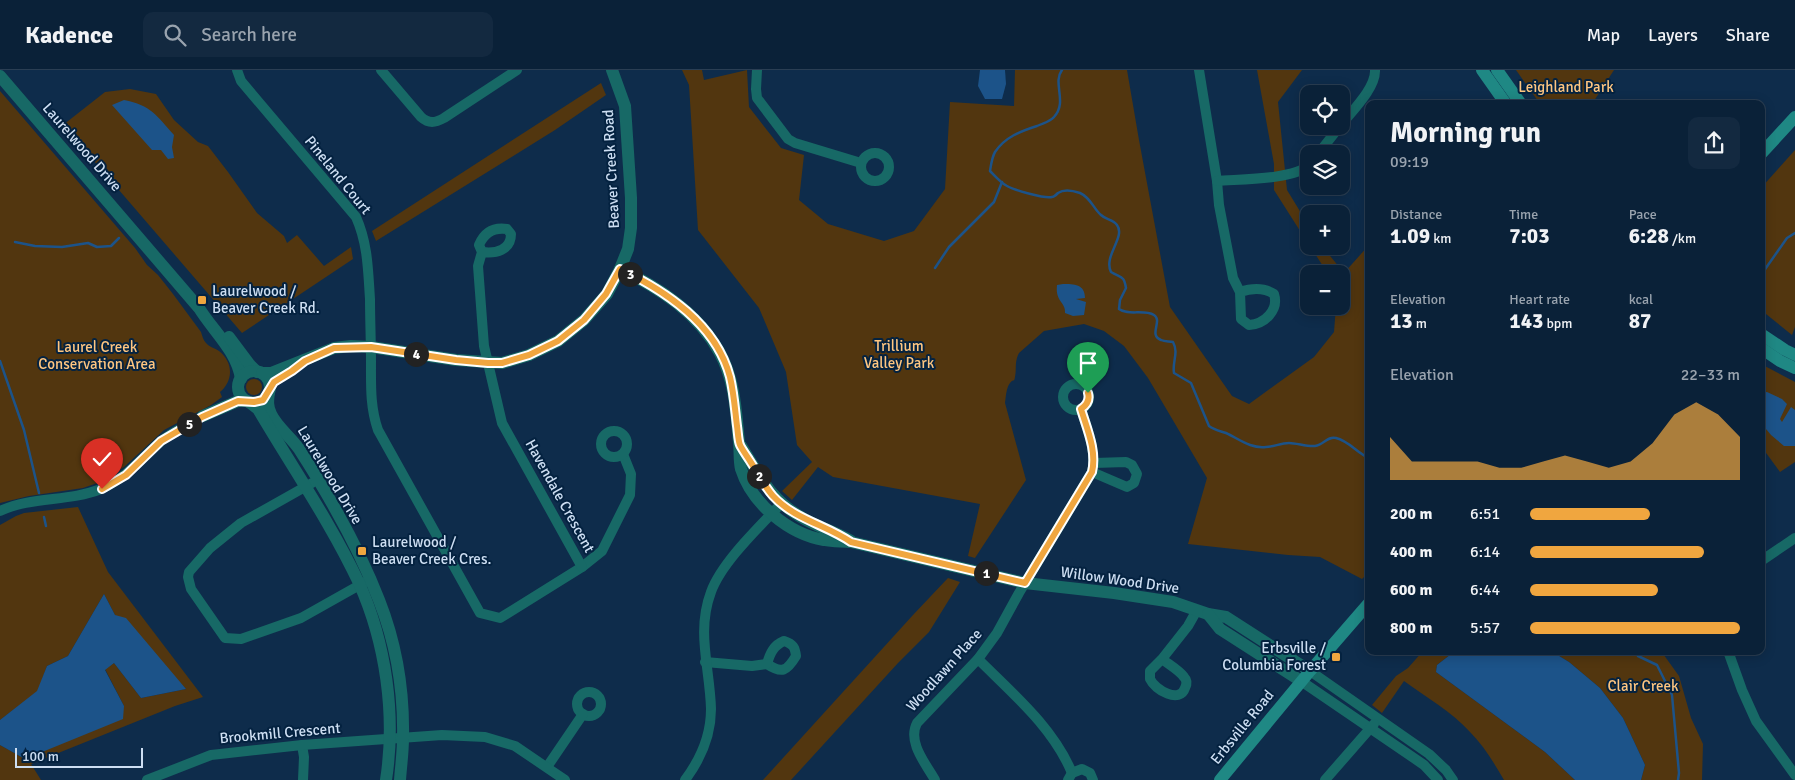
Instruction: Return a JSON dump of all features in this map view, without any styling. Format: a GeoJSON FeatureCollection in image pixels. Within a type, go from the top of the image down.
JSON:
{"type":"FeatureCollection","features":[{"type":"Feature","properties":{"kind":"main road"},"geometry":{"type":"LineString","coordinates":[[1482,70],[1503,100]]}},
{"type":"Feature","properties":{"kind":"main road"},"geometry":{"type":"LineString","coordinates":[[1497,70],[1518,100]]}},
{"type":"Feature","properties":{"kind":"main road"},"geometry":{"type":"LineString","coordinates":[[1765,150],[1795,117]]}},
{"type":"Feature","properties":{"kind":"main road"},"geometry":{"type":"LineString","coordinates":[[1765,337],[1795,354]]}},
{"type":"Feature","properties":{"kind":"main road"},"geometry":{"type":"LineString","coordinates":[[1765,351],[1795,368]]}},
{"type":"Feature","properties":{"kind":"main road","name":"Erbsville Road"},"geometry":{"type":"LineString","coordinates":[[1220,780],[1365,608]]}},
{"type":"Feature","properties":{"kind":"street","name":"Pineland Court"},"geometry":{"type":"LineString","coordinates":[[237,70],[241,81],[356,216],[362,229],[368,252],[371,347]]}},
{"type":"Feature","properties":{"kind":"street"},"geometry":{"type":"LineString","coordinates":[[381,70],[421,117],[427,122],[435,123],[517,70]]}},
{"type":"Feature","properties":{"kind":"street","name":"Beaver Creek Road"},"geometry":{"type":"LineString","coordinates":[[260,372],[271,373],[334,348],[371,347],[456,360],[502,363],[529,355],[558,341],[584,320],[606,294],[620,269],[629,242],[631,228],[625,106],[612,70]]}},
{"type":"Feature","properties":{"kind":"street"},"geometry":{"type":"LineString","coordinates":[[757,70],[757,98],[788,139],[795,143],[861,163]]}},
{"type":"Feature","properties":{"kind":"street"},"geometry":{"type":"LineString","coordinates":[[1199,70],[1219,205],[1233,278],[1240,292]]}},
{"type":"Feature","properties":{"kind":"street"},"geometry":{"type":"LineString","coordinates":[[1350,114],[1372,86],[1376,76],[1375,70]]}},
{"type":"Feature","properties":{"kind":"street","name":"Laurelwood Drive"},"geometry":{"type":"LineString","coordinates":[[0,76],[199,308],[233,356],[239,367],[240,383]]}},
{"type":"Feature","properties":{"kind":"street"},"geometry":{"type":"LineString","coordinates":[[1325,145],[1334,135]]}},
{"type":"Feature","properties":{"kind":"street"},"geometry":{"type":"LineString","coordinates":[[1217,182],[1292,174],[1300,171]]}},
{"type":"Feature","properties":{"kind":"street","name":"Havendale Crescent"},"geometry":{"type":"LineString","coordinates":[[371,347],[371,404],[378,430],[480,613],[500,618],[582,567],[502,423],[484,346],[478,266],[482,252]]}},
{"type":"Feature","properties":{"kind":"street","name":"Willow Wood Drive"},"geometry":{"type":"LineString","coordinates":[[620,269],[649,283],[676,301],[693,316],[706,332],[720,353],[729,375],[734,394],[741,468],[751,491],[772,514],[803,534],[825,541],[851,542],[1025,583],[1173,602],[1203,612],[1220,629],[1306,676]]}},
{"type":"Feature","properties":{"kind":"street","name":"Laurelwood Drive"},"geometry":{"type":"LineString","coordinates":[[199,308],[211,316],[260,372]]}},
{"type":"Feature","properties":{"kind":"street","name":"Beaver Creek Road"},"geometry":{"type":"LineString","coordinates":[[269,390],[274,382],[305,361]]}},
{"type":"Feature","properties":{"kind":"street"},"geometry":{"type":"LineString","coordinates":[[0,511],[24,502],[78,496],[102,489],[126,475],[161,441],[203,416],[232,394],[248,372],[260,372],[268,379],[269,390],[263,400],[259,402],[238,401],[203,416]]}},
{"type":"Feature","properties":{"kind":"street"},"geometry":{"type":"LineString","coordinates":[[240,383],[241,395],[248,401]]}},
{"type":"Feature","properties":{"kind":"street","name":"Laurelwood Drive"},"geometry":{"type":"LineString","coordinates":[[269,390],[268,407],[270,413],[293,441],[358,553],[385,671],[390,738],[386,780]]}},
{"type":"Feature","properties":{"kind":"street","name":"Laurelwood Drive"},"geometry":{"type":"LineString","coordinates":[[248,401],[258,409],[306,487],[343,553],[365,582],[387,621],[400,682],[403,738],[400,780]]}},
{"type":"Feature","properties":{"kind":"street","name":"Woodlawn Place"},"geometry":{"type":"LineString","coordinates":[[935,780],[916,747],[914,728],[978,659],[997,633],[1093,468],[1094,452],[1081,409]]}},
{"type":"Feature","properties":{"kind":"street","name":"Willow Wood Drive"},"geometry":{"type":"LineString","coordinates":[[740,444],[760,478],[781,504],[803,519],[836,532],[851,542]]}},
{"type":"Feature","properties":{"kind":"street"},"geometry":{"type":"LineString","coordinates":[[582,567],[602,551],[630,495],[631,474],[623,454]]}},
{"type":"Feature","properties":{"kind":"street"},"geometry":{"type":"LineString","coordinates":[[317,480],[241,523],[210,548],[189,572],[188,577],[191,589],[225,638],[241,639],[301,618],[365,582]]}},
{"type":"Feature","properties":{"kind":"street"},"geometry":{"type":"LineString","coordinates":[[685,780],[695,767],[709,724],[711,709],[703,636],[705,611],[711,591],[720,571],[781,504]]}},
{"type":"Feature","properties":{"kind":"street"},"geometry":{"type":"LineString","coordinates":[[1765,558],[1795,538]]}},
{"type":"Feature","properties":{"kind":"street"},"geometry":{"type":"LineString","coordinates":[[1162,659],[1188,626],[1203,612]]}},
{"type":"Feature","properties":{"kind":"street"},"geometry":{"type":"LineString","coordinates":[[1729,655],[1756,722],[1795,775]]}},
{"type":"Feature","properties":{"kind":"street"},"geometry":{"type":"LineString","coordinates":[[978,659],[1008,687],[1040,722],[1067,761],[1070,776]]}},
{"type":"Feature","properties":{"kind":"street"},"geometry":{"type":"LineString","coordinates":[[705,662],[752,666],[767,664]]}},
{"type":"Feature","properties":{"kind":"street"},"geometry":{"type":"LineString","coordinates":[[1306,676],[1378,719],[1429,754],[1446,770],[1453,780]]}},
{"type":"Feature","properties":{"kind":"street"},"geometry":{"type":"LineString","coordinates":[[1306,676],[1370,728],[1424,765],[1438,780]]}},
{"type":"Feature","properties":{"kind":"street"},"geometry":{"type":"LineString","coordinates":[[547,767],[583,714]]}},
{"type":"Feature","properties":{"kind":"street"},"geometry":{"type":"LineString","coordinates":[[1325,780],[1378,719]]}},
{"type":"Feature","properties":{"kind":"street","name":"Brookmill Crescent"},"geometry":{"type":"LineString","coordinates":[[147,780],[211,754],[442,735],[485,737],[515,746],[565,780]]}},
{"type":"Feature","properties":{"kind":"street"},"geometry":{"type":"LineString","coordinates":[[302,746],[304,757],[302,780]]}},
{"type":"Feature","properties":{"kind":"street"},"geometry":{"type":"LineString","coordinates":[[1070,776],[1076,770],[1086,771],[1090,773],[1094,780]]}},
{"type":"Feature","properties":{"kind":"green space","name":"Trillium Valley Park"},"geometry":{"type":"Polygon","coordinates":[[[682,70],[702,70],[704,80],[747,70],[749,107],[781,148],[804,155],[799,200],[828,224],[884,241],[914,231],[945,189],[950,102],[1014,106],[1015,70],[1127,70],[1170,307],[1232,396],[1249,404],[1314,357],[1334,332],[1335,315],[1350,315],[1350,266],[1365,249],[1365,576],[1362,579],[1320,557],[1188,544],[1207,478],[1148,378],[1124,346],[1104,331],[1084,324],[1044,331],[1017,356],[1015,379],[1008,387],[1005,403],[1026,480],[975,558],[968,556],[980,504],[833,477],[818,467],[792,500],[782,491],[812,462],[797,445],[786,372],[759,308],[698,230],[689,85],[682,70]]]}},
{"type":"Feature","properties":{"kind":"green space"},"geometry":{"type":"Polygon","coordinates":[[[1257,70],[1302,70],[1278,102],[1287,190],[1300,211],[1300,231],[1274,190],[1274,164],[1257,70]]]}},
{"type":"Feature","properties":{"kind":"green space","name":"Leighland Park"},"geometry":{"type":"Polygon","coordinates":[[[1516,70],[1614,70],[1595,100],[1537,100],[1516,70]]]}},
{"type":"Feature","properties":{"kind":"green space"},"geometry":{"type":"Polygon","coordinates":[[[601,83],[606,95],[555,130],[376,241],[372,231],[601,83]]]}},
{"type":"Feature","properties":{"kind":"green space"},"geometry":{"type":"Polygon","coordinates":[[[130,89],[156,94],[174,120],[198,142],[208,146],[257,213],[284,236],[287,243],[297,235],[324,266],[351,247],[353,259],[242,333],[63,125],[105,92],[130,89]]]}},
{"type":"Feature","properties":{"kind":"green space","name":"Laurel Creek Conservation Area"},"geometry":{"type":"Polygon","coordinates":[[[0,91],[135,248],[147,265],[158,275],[201,332],[205,342],[224,356],[230,372],[227,383],[220,392],[222,397],[211,405],[164,430],[124,467],[103,481],[83,488],[29,496],[0,503],[0,91]]]}},
{"type":"Feature","properties":{"kind":"green space"},"geometry":{"type":"Polygon","coordinates":[[[1795,150],[1795,327],[1792,335],[1765,313],[1765,184],[1795,150]]]}},
{"type":"Feature","properties":{"kind":"green space","name":"Trillium Valley Park"},"geometry":{"type":"Polygon","coordinates":[[[1316,255],[1329,255],[1337,265],[1322,265],[1316,255]]]}},
{"type":"Feature","properties":{"kind":"green space"},"geometry":{"type":"Polygon","coordinates":[[[1765,366],[1795,382],[1795,462],[1780,472],[1765,451],[1765,366]]]}},
{"type":"Feature","properties":{"kind":"green space"},"geometry":{"type":"Polygon","coordinates":[[[251,379],[257,379],[262,384],[260,393],[251,395],[246,390],[246,384],[251,379]]]}},
{"type":"Feature","properties":{"kind":"green space"},"geometry":{"type":"Polygon","coordinates":[[[78,507],[108,572],[203,697],[175,706],[31,764],[41,780],[0,780],[0,745],[25,759],[124,706],[105,669],[114,663],[141,698],[186,689],[115,615],[104,594],[68,656],[47,666],[38,691],[0,720],[0,525],[24,513],[78,507]]]}},
{"type":"Feature","properties":{"kind":"green space"},"geometry":{"type":"Polygon","coordinates":[[[948,578],[960,582],[929,632],[898,663],[791,780],[763,780],[913,615],[948,578]]]}},
{"type":"Feature","properties":{"kind":"green space"},"geometry":{"type":"Polygon","coordinates":[[[1419,655],[1450,655],[1437,665],[1436,672],[1545,752],[1575,780],[1504,780],[1493,761],[1475,737],[1463,725],[1447,711],[1404,681],[1382,713],[1372,705],[1396,676],[1408,668],[1419,655]]]}},
{"type":"Feature","properties":{"kind":"green space","name":"Clair Creek"},"geometry":{"type":"Polygon","coordinates":[[[1558,655],[1664,655],[1679,676],[1691,718],[1703,744],[1702,780],[1641,780],[1645,765],[1623,718],[1600,688],[1569,662],[1558,655]]]}},
{"type":"Feature","properties":{"kind":"water"},"geometry":{"type":"Polygon","coordinates":[[[980,70],[1005,70],[1006,84],[1002,99],[985,99],[978,86],[980,70]]]}},
{"type":"Feature","properties":{"kind":"water"},"geometry":{"type":"Polygon","coordinates":[[[124,100],[141,105],[153,112],[174,135],[172,147],[174,158],[168,159],[161,150],[152,150],[112,105],[124,100]]]}},
{"type":"Feature","properties":{"kind":"water"},"geometry":{"type":"Polygon","coordinates":[[[1057,285],[1081,287],[1085,293],[1085,298],[1076,299],[1086,302],[1084,315],[1073,316],[1065,313],[1057,291],[1057,285]]]}},
{"type":"Feature","properties":{"kind":"water"},"geometry":{"type":"Polygon","coordinates":[[[1765,392],[1782,399],[1787,404],[1780,419],[1782,422],[1791,407],[1795,410],[1795,446],[1784,446],[1765,428],[1765,392]]]}},
{"type":"Feature","properties":{"kind":"water"},"geometry":{"type":"Polygon","coordinates":[[[104,594],[115,615],[126,618],[186,689],[141,698],[114,663],[105,670],[124,706],[123,719],[25,759],[0,745],[0,720],[37,691],[47,666],[68,656],[104,594]]]}},
{"type":"Feature","properties":{"kind":"water"},"geometry":{"type":"Polygon","coordinates":[[[1450,655],[1558,655],[1569,662],[1600,688],[1623,718],[1645,765],[1641,780],[1575,780],[1545,752],[1436,672],[1437,665],[1450,655]]]}},
{"type":"Feature","properties":{"kind":"waterway","name":"Clair Creek"},"geometry":{"type":"LineString","coordinates":[[1062,70],[1058,81],[1060,105],[1054,117],[1014,135],[1004,142],[994,154],[990,171],[1007,186],[1030,194],[1054,197],[1063,191],[1080,193],[1087,198],[1101,215],[1117,225],[1119,235],[1109,266],[1111,272],[1123,279],[1126,288],[1120,300],[1119,309],[1127,312],[1150,313],[1154,315],[1157,321],[1155,331],[1157,338],[1162,341],[1173,342],[1175,346],[1174,373],[1191,383],[1209,426],[1240,441],[1261,447],[1289,443],[1315,446],[1330,438],[1336,438],[1365,456]]}},
{"type":"Feature","properties":{"kind":"waterway"},"geometry":{"type":"LineString","coordinates":[[935,268],[949,247],[994,202],[1002,182]]}},
{"type":"Feature","properties":{"kind":"waterway"},"geometry":{"type":"LineString","coordinates":[[1765,269],[1787,238],[1795,233]]}},
{"type":"Feature","properties":{"kind":"waterway"},"geometry":{"type":"LineString","coordinates":[[15,242],[35,246],[62,247],[88,243],[97,247],[111,246],[119,238]]}},
{"type":"Feature","properties":{"kind":"waterway"},"geometry":{"type":"LineString","coordinates":[[0,361],[24,430],[39,493]]}},
{"type":"Feature","properties":{"kind":"waterway"},"geometry":{"type":"LineString","coordinates":[[44,517],[46,526]]}},
{"type":"Feature","properties":{"kind":"waterway"},"geometry":{"type":"LineString","coordinates":[[1637,655],[1657,665],[1672,695],[1678,780]]}},
{"type":"Feature","properties":{"kind":"place","name":"Laurelwood / Beaver Creek Rd."},"geometry":{"type":"Point","coordinates":[202,300]}},
{"type":"Feature","properties":{"kind":"place","name":"Laurelwood / Beaver Creek Cres."},"geometry":{"type":"Point","coordinates":[362,551]}},
{"type":"Feature","properties":{"kind":"place","name":"Erbsville / Columbia Forest"},"geometry":{"type":"Point","coordinates":[1336,657]}},
{"type":"Feature","properties":{"kind":"route"},"geometry":{"type":"LineString","coordinates":[[102,489],[126,475],[161,441],[174,433],[202,417],[238,401],[259,402],[263,400],[274,382],[305,361],[334,348],[351,346],[371,347],[488,363],[502,363],[529,355],[558,341],[584,320],[606,294],[620,269],[649,283],[676,301],[693,316],[706,332],[720,353],[729,375],[734,394],[740,444],[760,478],[784,507],[803,519],[836,532],[851,542],[1025,583],[1092,472],[1094,452],[1081,409],[1086,405],[1088,393]]}}]}
